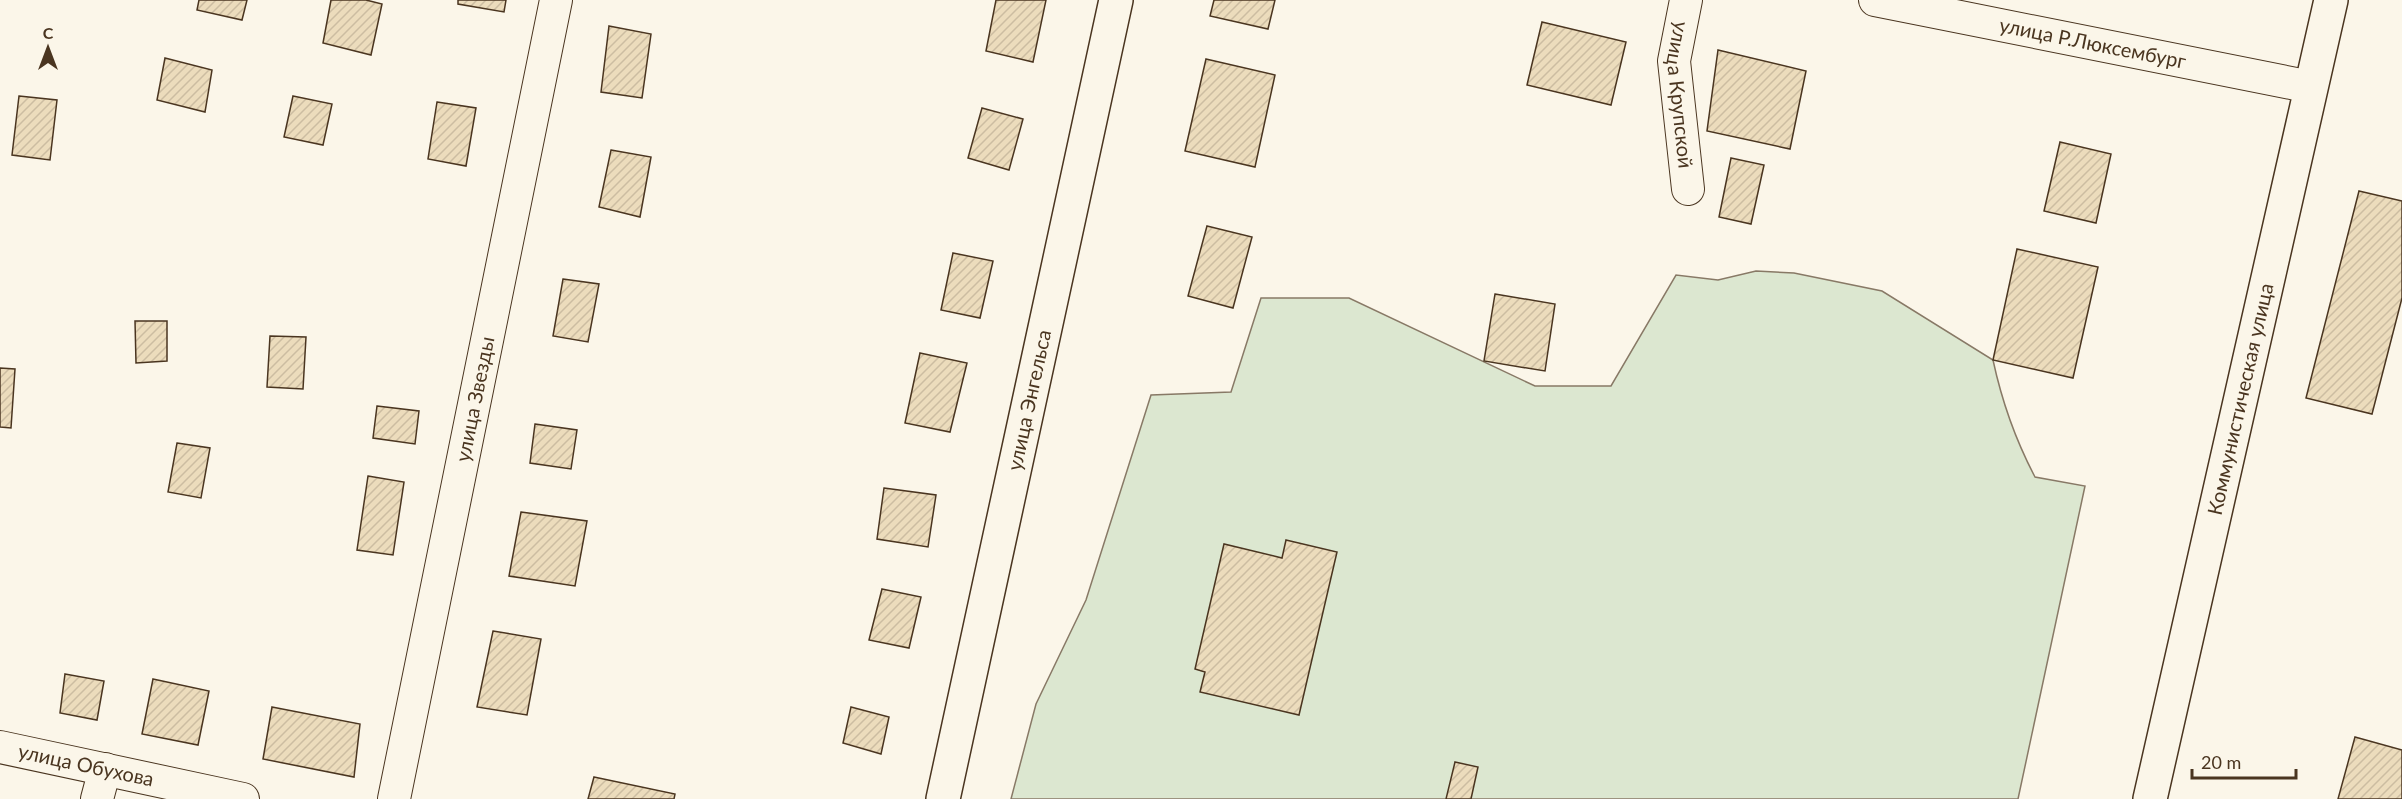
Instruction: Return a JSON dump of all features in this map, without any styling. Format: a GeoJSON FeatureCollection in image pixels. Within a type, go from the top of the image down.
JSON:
{"type":"FeatureCollection","features":[{"type":"Feature","properties":{"kind":"street","name":"улица Звезды"},"geometry":{"type":"LineString","coordinates":[[394,799],[556,0]]}},
{"type":"Feature","properties":{"kind":"street","name":"улица Энгельса"},"geometry":{"type":"LineString","coordinates":[[943,799],[1116,0]]}},
{"type":"Feature","properties":{"kind":"street","name":"улица Крупской"},"geometry":{"type":"LineString","coordinates":[[1686,0],[1674,61],[1688,189]]}},
{"type":"Feature","properties":{"kind":"street","name":"улица Р.Люксембург"},"geometry":{"type":"LineString","coordinates":[[1875,0],[2311,87]]}},
{"type":"Feature","properties":{"kind":"street","name":"Коммунистическая улица"},"geometry":{"type":"LineString","coordinates":[[2150,799],[2331,0]]}},
{"type":"Feature","properties":{"kind":"street","name":"улица Обухова"},"geometry":{"type":"LineString","coordinates":[[0,747],[243,799]]}},
{"type":"Feature","properties":{"kind":"street"},"geometry":{"type":"LineString","coordinates":[[97,799],[105,769]]}},
{"type":"Feature","properties":{"kind":"green space"},"geometry":{"type":"Polygon","coordinates":[[[1756,271],[1794,273],[1882,291],[1993,360],[2010,420],[2035,477],[2085,486],[2018,799],[1011,799],[1036,704],[1086,600],[1151,395],[1231,392],[1261,298],[1349,298],[1535,386],[1611,386],[1676,275],[1718,280],[1756,271]]]}},
{"type":"Feature","properties":{"kind":"building"},"geometry":{"type":"Polygon","coordinates":[[[199,0],[247,0],[242,20],[197,10],[199,0]]]}},
{"type":"Feature","properties":{"kind":"building"},"geometry":{"type":"Polygon","coordinates":[[[331,0],[366,0],[382,4],[371,55],[323,43],[331,0]]]}},
{"type":"Feature","properties":{"kind":"building"},"geometry":{"type":"Polygon","coordinates":[[[458,0],[506,0],[504,12],[458,4],[458,0]]]}},
{"type":"Feature","properties":{"kind":"building"},"geometry":{"type":"Polygon","coordinates":[[[996,0],[1046,0],[1033,62],[986,51],[996,0]]]}},
{"type":"Feature","properties":{"kind":"building"},"geometry":{"type":"Polygon","coordinates":[[[1214,0],[1275,0],[1268,29],[1210,16],[1214,0]]]}},
{"type":"Feature","properties":{"kind":"building"},"geometry":{"type":"Polygon","coordinates":[[[1542,22],[1626,42],[1611,105],[1527,85],[1542,22]]]}},
{"type":"Feature","properties":{"kind":"building"},"geometry":{"type":"Polygon","coordinates":[[[609,26],[651,34],[642,98],[601,92],[609,26]]]}},
{"type":"Feature","properties":{"kind":"building"},"geometry":{"type":"Polygon","coordinates":[[[1718,50],[1806,71],[1790,149],[1707,131],[1718,50]]]}},
{"type":"Feature","properties":{"kind":"building"},"geometry":{"type":"Polygon","coordinates":[[[165,58],[212,70],[205,112],[157,100],[165,58]]]}},
{"type":"Feature","properties":{"kind":"building"},"geometry":{"type":"Polygon","coordinates":[[[1206,59],[1275,75],[1255,167],[1185,151],[1206,59]]]}},
{"type":"Feature","properties":{"kind":"building"},"geometry":{"type":"Polygon","coordinates":[[[19,96],[57,100],[50,160],[12,155],[19,96]]]}},
{"type":"Feature","properties":{"kind":"building"},"geometry":{"type":"Polygon","coordinates":[[[293,96],[332,104],[323,145],[284,137],[293,96]]]}},
{"type":"Feature","properties":{"kind":"building"},"geometry":{"type":"Polygon","coordinates":[[[437,102],[476,108],[466,166],[428,159],[437,102]]]}},
{"type":"Feature","properties":{"kind":"building"},"geometry":{"type":"Polygon","coordinates":[[[982,108],[1023,119],[1009,170],[968,158],[982,108]]]}},
{"type":"Feature","properties":{"kind":"building"},"geometry":{"type":"Polygon","coordinates":[[[2060,142],[2111,154],[2096,223],[2044,211],[2060,142]]]}},
{"type":"Feature","properties":{"kind":"building"},"geometry":{"type":"Polygon","coordinates":[[[611,150],[651,157],[640,217],[599,207],[611,150]]]}},
{"type":"Feature","properties":{"kind":"building"},"geometry":{"type":"Polygon","coordinates":[[[1731,158],[1764,165],[1751,224],[1719,217],[1731,158]]]}},
{"type":"Feature","properties":{"kind":"building"},"geometry":{"type":"Polygon","coordinates":[[[2359,191],[2402,201],[2402,298],[2372,414],[2306,398],[2359,191]]]}},
{"type":"Feature","properties":{"kind":"building"},"geometry":{"type":"Polygon","coordinates":[[[1207,226],[1252,237],[1233,308],[1188,296],[1207,226]]]}},
{"type":"Feature","properties":{"kind":"building"},"geometry":{"type":"Polygon","coordinates":[[[2017,249],[2098,267],[2073,378],[1993,360],[2017,249]]]}},
{"type":"Feature","properties":{"kind":"building"},"geometry":{"type":"Polygon","coordinates":[[[953,253],[993,261],[980,318],[941,310],[953,253]]]}},
{"type":"Feature","properties":{"kind":"building"},"geometry":{"type":"Polygon","coordinates":[[[563,279],[599,284],[588,342],[553,336],[563,279]]]}},
{"type":"Feature","properties":{"kind":"building"},"geometry":{"type":"Polygon","coordinates":[[[1495,294],[1555,304],[1545,371],[1484,361],[1495,294]]]}},
{"type":"Feature","properties":{"kind":"building"},"geometry":{"type":"Polygon","coordinates":[[[135,321],[167,321],[167,361],[136,363],[135,321]]]}},
{"type":"Feature","properties":{"kind":"building"},"geometry":{"type":"Polygon","coordinates":[[[270,336],[306,337],[303,389],[267,387],[270,336]]]}},
{"type":"Feature","properties":{"kind":"building"},"geometry":{"type":"Polygon","coordinates":[[[920,353],[967,363],[950,432],[905,423],[920,353]]]}},
{"type":"Feature","properties":{"kind":"building"},"geometry":{"type":"Polygon","coordinates":[[[0,368],[15,369],[11,428],[0,427],[0,368]]]}},
{"type":"Feature","properties":{"kind":"building"},"geometry":{"type":"Polygon","coordinates":[[[377,406],[419,411],[415,444],[373,438],[377,406]]]}},
{"type":"Feature","properties":{"kind":"building"},"geometry":{"type":"Polygon","coordinates":[[[535,424],[577,430],[571,469],[530,463],[535,424]]]}},
{"type":"Feature","properties":{"kind":"building"},"geometry":{"type":"Polygon","coordinates":[[[177,443],[210,448],[201,498],[168,492],[177,443]]]}},
{"type":"Feature","properties":{"kind":"building"},"geometry":{"type":"Polygon","coordinates":[[[368,476],[404,482],[393,555],[357,550],[368,476]]]}},
{"type":"Feature","properties":{"kind":"building"},"geometry":{"type":"Polygon","coordinates":[[[884,488],[936,495],[928,547],[877,539],[884,488]]]}},
{"type":"Feature","properties":{"kind":"building"},"geometry":{"type":"Polygon","coordinates":[[[521,512],[587,521],[575,586],[509,576],[521,512]]]}},
{"type":"Feature","properties":{"kind":"building"},"geometry":{"type":"Polygon","coordinates":[[[1286,540],[1337,552],[1299,715],[1200,692],[1205,672],[1195,669],[1224,544],[1282,558],[1286,540]]]}},
{"type":"Feature","properties":{"kind":"building"},"geometry":{"type":"Polygon","coordinates":[[[882,589],[921,597],[909,648],[869,640],[882,589]]]}},
{"type":"Feature","properties":{"kind":"building"},"geometry":{"type":"Polygon","coordinates":[[[493,631],[541,639],[527,715],[477,707],[493,631]]]}},
{"type":"Feature","properties":{"kind":"building"},"geometry":{"type":"Polygon","coordinates":[[[65,674],[104,681],[97,720],[60,713],[65,674]]]}},
{"type":"Feature","properties":{"kind":"building"},"geometry":{"type":"Polygon","coordinates":[[[153,679],[209,691],[198,745],[142,734],[153,679]]]}},
{"type":"Feature","properties":{"kind":"building"},"geometry":{"type":"Polygon","coordinates":[[[272,707],[360,724],[354,777],[263,759],[272,707]]]}},
{"type":"Feature","properties":{"kind":"building"},"geometry":{"type":"Polygon","coordinates":[[[851,707],[889,717],[881,754],[843,743],[851,707]]]}},
{"type":"Feature","properties":{"kind":"building"},"geometry":{"type":"Polygon","coordinates":[[[2355,737],[2402,750],[2402,799],[2338,799],[2355,737]]]}},
{"type":"Feature","properties":{"kind":"building"},"geometry":{"type":"Polygon","coordinates":[[[1455,762],[1478,767],[1471,799],[1446,799],[1455,762]]]}},
{"type":"Feature","properties":{"kind":"building"},"geometry":{"type":"Polygon","coordinates":[[[594,777],[675,794],[674,799],[588,799],[594,777]]]}}]}
